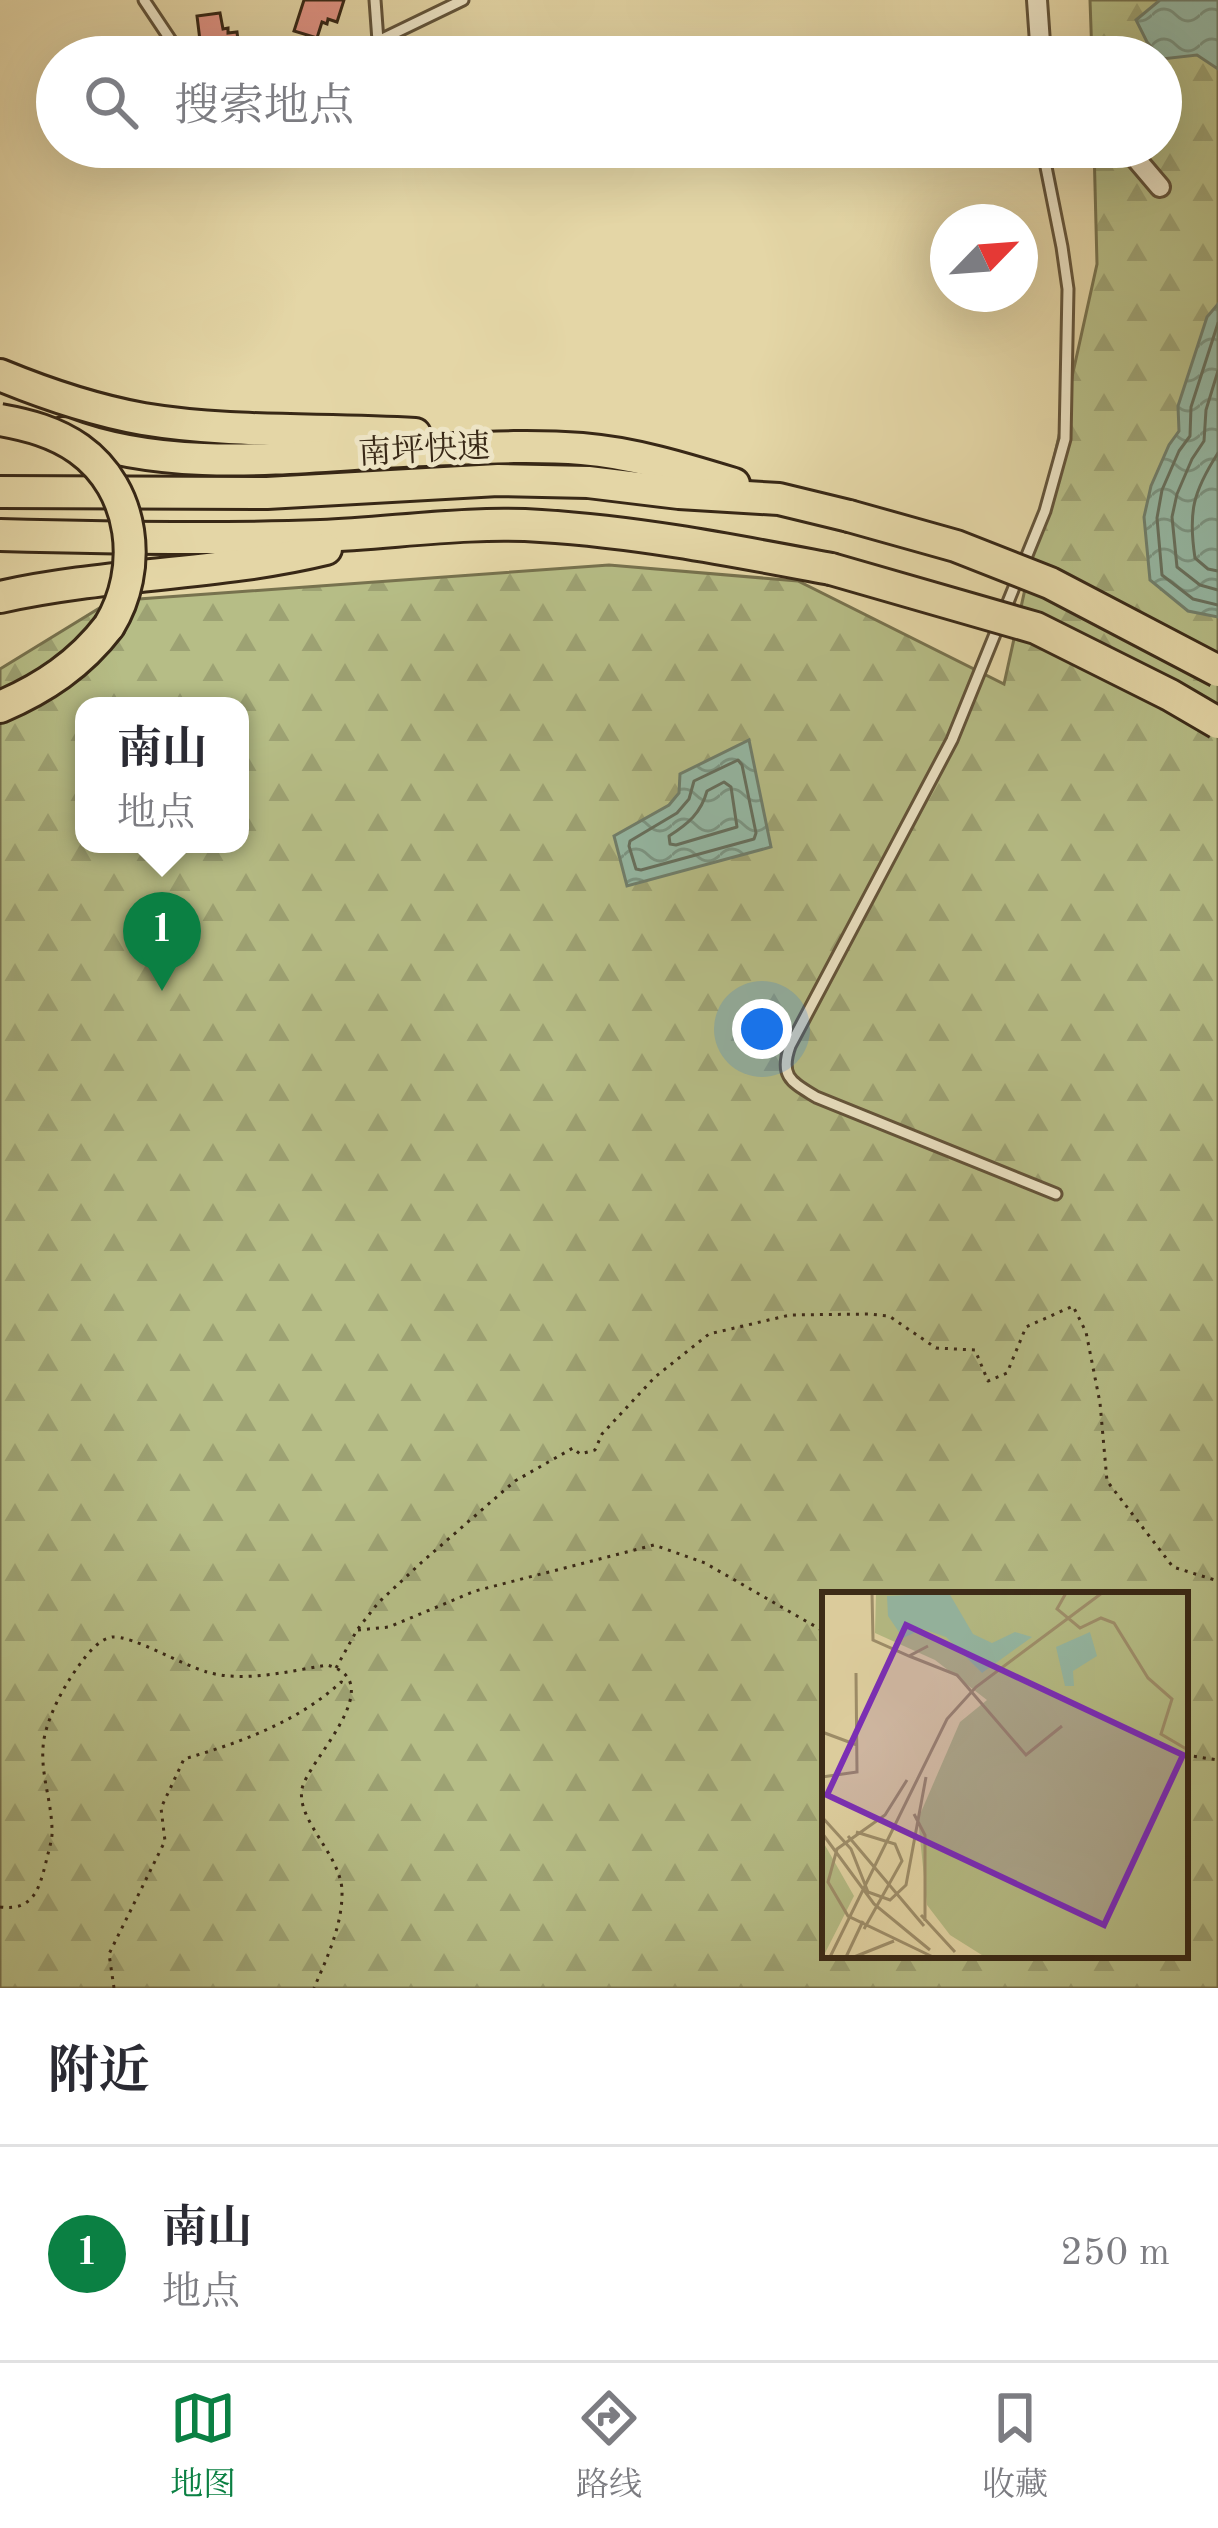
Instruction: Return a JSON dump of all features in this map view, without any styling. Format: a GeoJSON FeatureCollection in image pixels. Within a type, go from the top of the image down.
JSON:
{"type":"FeatureCollection","features":[{"type":"Feature","properties":{"kind":"highway"},"geometry":{"type":"LineString","coordinates":[[0,375],[44,393],[140,418],[198,426],[428,434],[522,447]]}},
{"type":"Feature","properties":{"kind":"highway"},"geometry":{"type":"LineString","coordinates":[[0,406],[91,444],[173,457],[271,459],[522,447],[584,449],[631,456],[779,499]]}},
{"type":"Feature","properties":{"kind":"highway"},"geometry":{"type":"LineString","coordinates":[[0,420],[45,430],[98,465],[119,499],[129,535],[130,571],[120,608],[95,644],[61,675],[0,707]]}},
{"type":"Feature","properties":{"kind":"highway","name":"南坪快速"},"geometry":{"type":"LineString","coordinates":[[0,492],[267,493],[498,480],[588,482],[779,499],[956,546],[1050,583],[1218,671]]}},
{"type":"Feature","properties":{"kind":"highway"},"geometry":{"type":"LineString","coordinates":[[0,535],[158,539],[538,525],[716,548],[831,569],[1036,628],[1170,694],[1218,724]]}},
{"type":"Feature","properties":{"kind":"highway"},"geometry":{"type":"LineString","coordinates":[[0,597],[302,555],[400,531]]}},
{"type":"Feature","properties":{"kind":"highway"},"geometry":{"type":"LineString","coordinates":[[0,618],[94,581]]}},
{"type":"Feature","properties":{"kind":"street"},"geometry":{"type":"LineString","coordinates":[[1036,0],[1039,36]]}},
{"type":"Feature","properties":{"kind":"street"},"geometry":{"type":"LineString","coordinates":[[1143,168],[1160,188]]}},
{"type":"Feature","properties":{"kind":"lane"},"geometry":{"type":"LineString","coordinates":[[144,0],[168,36]]}},
{"type":"Feature","properties":{"kind":"lane"},"geometry":{"type":"LineString","coordinates":[[375,0],[378,36]]}},
{"type":"Feature","properties":{"kind":"lane"},"geometry":{"type":"LineString","coordinates":[[388,36],[463,0]]}},
{"type":"Feature","properties":{"kind":"lane"},"geometry":{"type":"LineString","coordinates":[[1046,168],[1068,289],[1065,439],[1045,511],[952,740],[784,1062],[793,1082],[816,1097],[1056,1194]]}},
{"type":"Feature","properties":{"kind":"path"},"geometry":{"type":"LineString","coordinates":[[336,1668],[378,1603],[514,1481],[573,1448],[580,1454],[595,1450],[602,1434],[655,1377],[709,1334],[790,1315],[889,1316],[936,1348],[974,1350],[988,1381],[1007,1373],[1026,1327],[1073,1306],[1086,1332],[1107,1481],[1173,1567],[1218,1581]]}},
{"type":"Feature","properties":{"kind":"path"},"geometry":{"type":"LineString","coordinates":[[357,1630],[389,1627],[475,1591],[654,1545],[705,1563],[822,1630]]}},
{"type":"Feature","properties":{"kind":"path"},"geometry":{"type":"LineString","coordinates":[[0,1907],[16,1908],[30,1901],[42,1879],[52,1840],[43,1783],[46,1732],[63,1689],[98,1643],[111,1637],[128,1639],[209,1673],[230,1676],[327,1665],[336,1668],[350,1685],[345,1716],[301,1791],[308,1819],[331,1856],[342,1891],[331,1946],[314,1988]]}},
{"type":"Feature","properties":{"kind":"path"},"geometry":{"type":"LineString","coordinates":[[114,1988],[109,1954],[165,1840],[161,1808],[184,1759],[274,1726],[341,1682],[350,1685]]}},
{"type":"Feature","properties":{"kind":"path"},"geometry":{"type":"LineString","coordinates":[[1188,1756],[1218,1760]]}},
{"type":"Feature","properties":{"kind":"green space"},"geometry":{"type":"Polygon","coordinates":[[[1090,0],[1218,0],[1218,1988],[0,1988],[0,669],[111,601],[609,565],[798,581],[1004,684],[1097,264],[1095,168],[1182,168],[1182,36],[1091,36],[1090,0]]]}},
{"type":"Feature","properties":{"kind":"water"},"geometry":{"type":"Polygon","coordinates":[[[1160,0],[1218,0],[1218,69],[1197,55],[1182,57],[1182,36],[1144,36],[1136,20],[1160,0]]]}},
{"type":"Feature","properties":{"kind":"water"},"geometry":{"type":"Polygon","coordinates":[[[1218,304],[1218,617],[1188,611],[1150,580],[1144,517],[1151,486],[1179,431],[1178,406],[1207,317],[1218,304]]]}},
{"type":"Feature","properties":{"kind":"water"},"geometry":{"type":"Polygon","coordinates":[[[749,740],[771,847],[627,886],[614,836],[669,805],[679,793],[680,774],[749,740]]]}},
{"type":"Feature","properties":{"kind":"building"},"geometry":{"type":"Polygon","coordinates":[[[304,0],[344,0],[337,22],[322,22],[318,36],[294,31],[304,0]]]}},
{"type":"Feature","properties":{"kind":"building"},"geometry":{"type":"Polygon","coordinates":[[[220,13],[223,29],[237,36],[199,36],[197,16],[220,13]]]}},
{"type":"Feature","properties":{"kind":"place","name":"南山"},"geometry":{"type":"Point","coordinates":[162,991]}}]}
